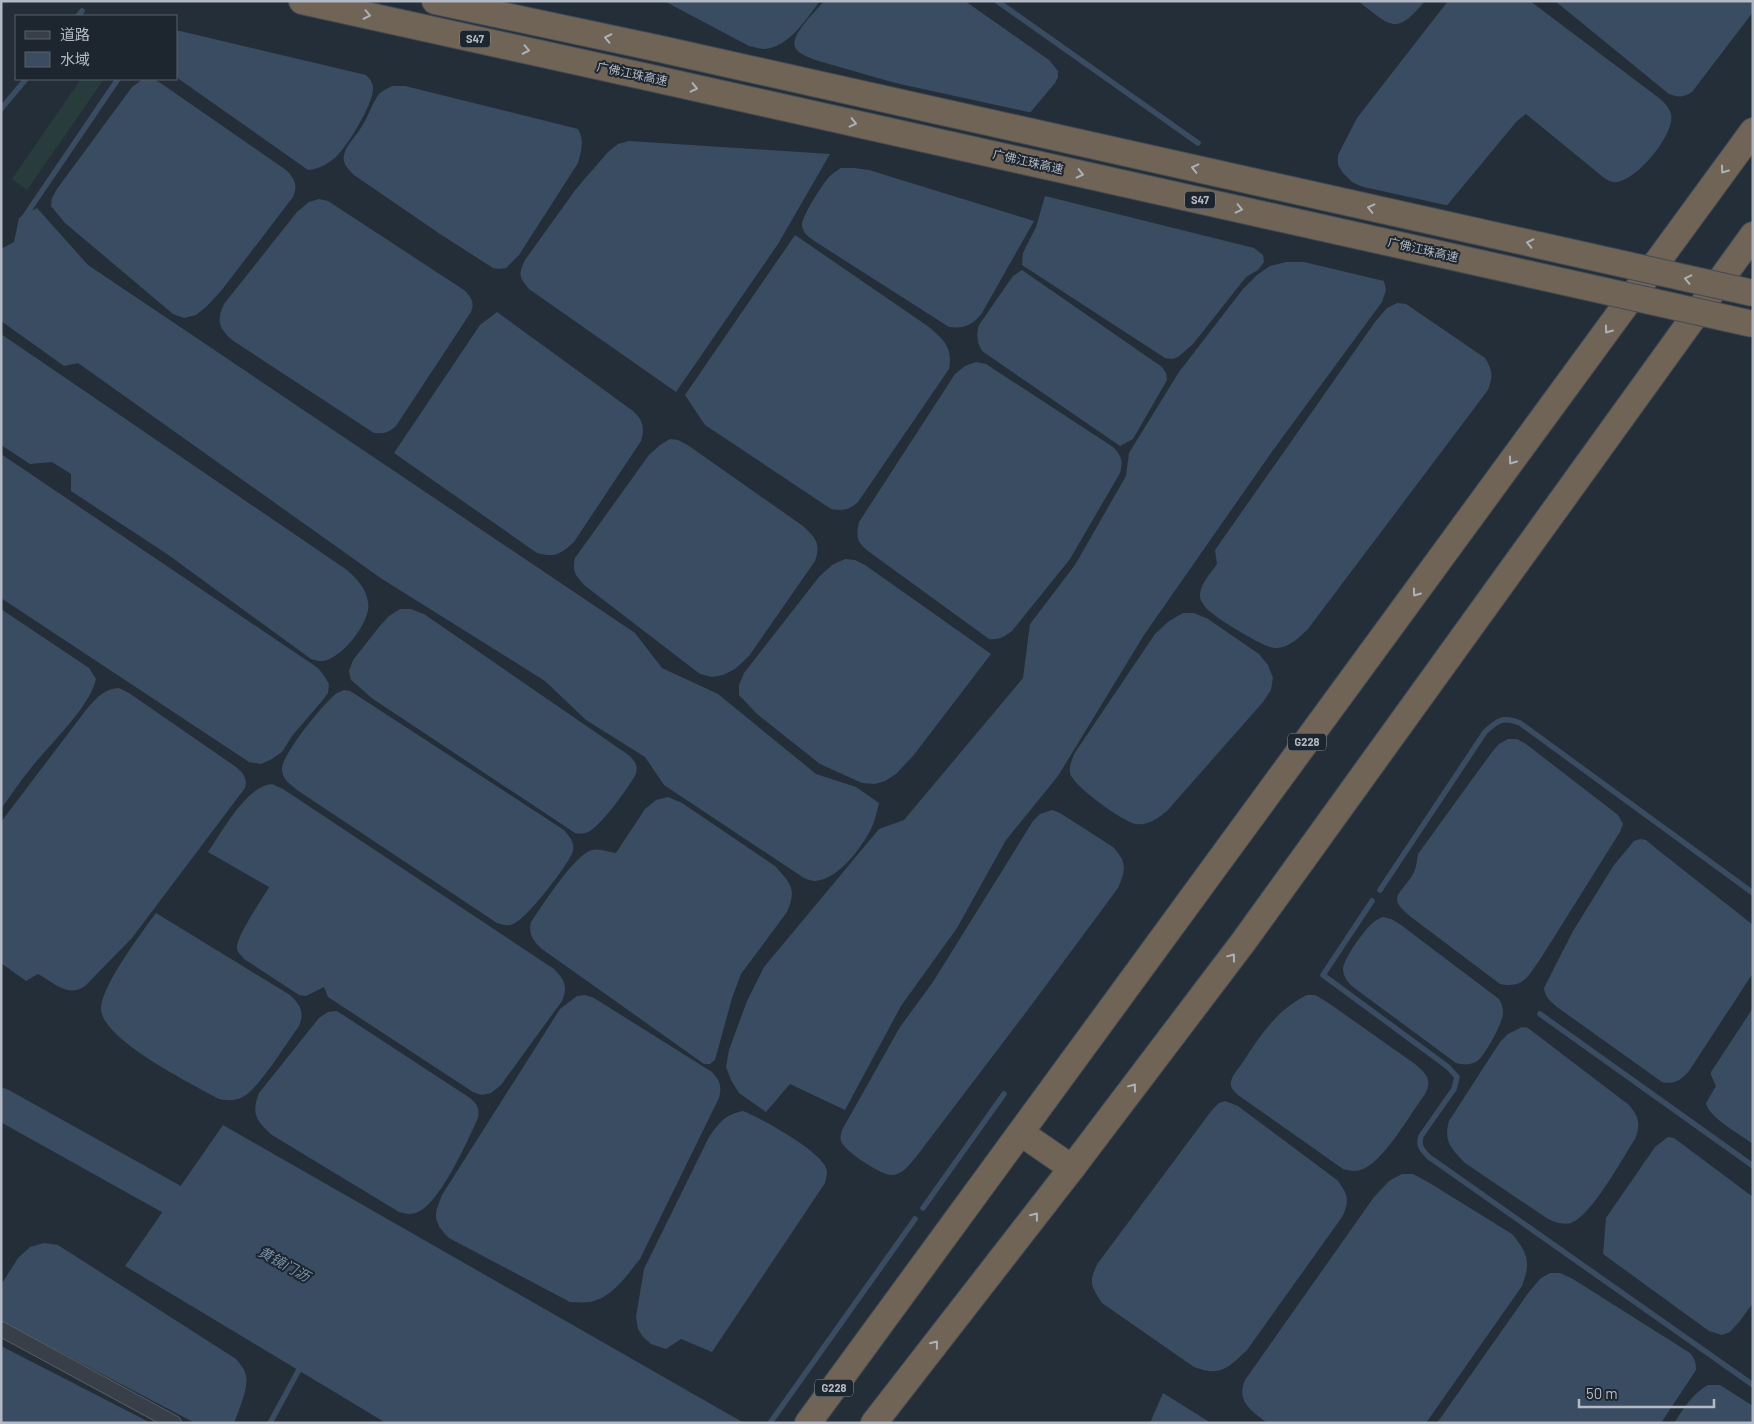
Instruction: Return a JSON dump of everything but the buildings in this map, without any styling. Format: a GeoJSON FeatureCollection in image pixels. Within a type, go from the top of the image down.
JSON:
{"type":"FeatureCollection","features":[{"type":"Feature","properties":{"kind":"highway","name":"广佛江珠高速"},"geometry":{"type":"LineString","coordinates":[[302,1],[1753,324]]}},
{"type":"Feature","properties":{"kind":"highway","name":"S47"},"geometry":{"type":"LineString","coordinates":[[435,1],[656,48],[1753,293]]}},
{"type":"Feature","properties":{"kind":"highway","name":"G228"},"geometry":{"type":"LineString","coordinates":[[808,1423],[1753,131]]}},
{"type":"Feature","properties":{"kind":"highway"},"geometry":{"type":"LineString","coordinates":[[874,1423],[1072,1168],[1250,933],[1753,235]]}},
{"type":"Feature","properties":{"kind":"highway"},"geometry":{"type":"LineString","coordinates":[[1021,1133],[1072,1168]]}},
{"type":"Feature","properties":{"kind":"street"},"geometry":{"type":"LineString","coordinates":[[1,1329],[174,1423]]}},
{"type":"Feature","properties":{"kind":"shaded area"},"geometry":{"type":"Polygon","coordinates":[[[80,80],[103,80],[27,190],[12,179],[80,80]]]}},
{"type":"Feature","properties":{"kind":"water"},"geometry":{"type":"Polygon","coordinates":[[[664,1],[820,1],[797,31],[782,43],[765,49],[749,46],[664,1]]]}},
{"type":"Feature","properties":{"kind":"water"},"geometry":{"type":"Polygon","coordinates":[[[824,1],[965,1],[1049,60],[1058,71],[1058,77],[1024,120],[815,60],[799,52],[794,42],[800,30],[824,1]]]}},
{"type":"Feature","properties":{"kind":"water"},"geometry":{"type":"Polygon","coordinates":[[[1358,1],[1425,1],[1407,20],[1393,24],[1378,17],[1358,1]]]}},
{"type":"Feature","properties":{"kind":"water"},"geometry":{"type":"Polygon","coordinates":[[[1448,1],[1530,1],[1664,103],[1671,114],[1671,122],[1661,144],[1643,166],[1632,175],[1623,180],[1613,182],[1603,177],[1526,114],[1517,121],[1444,209],[1371,191],[1352,182],[1338,165],[1338,155],[1357,118],[1448,1]]]}},
{"type":"Feature","properties":{"kind":"water"},"geometry":{"type":"Polygon","coordinates":[[[1555,1],[1753,1],[1753,12],[1692,92],[1679,96],[1669,94],[1555,1]]]}},
{"type":"Feature","properties":{"kind":"water"},"geometry":{"type":"Polygon","coordinates":[[[178,30],[366,75],[373,86],[372,95],[365,114],[353,135],[341,152],[330,162],[316,169],[308,170],[178,78],[178,30]]]}},
{"type":"Feature","properties":{"kind":"water"},"geometry":{"type":"Polygon","coordinates":[[[142,80],[156,80],[286,170],[292,176],[295,186],[293,197],[221,291],[196,315],[184,318],[173,314],[65,223],[51,206],[52,198],[57,189],[132,87],[142,80]]]}},
{"type":"Feature","properties":{"kind":"water"},"geometry":{"type":"Polygon","coordinates":[[[392,86],[405,86],[578,129],[582,142],[578,163],[519,255],[506,268],[493,268],[354,175],[346,166],[344,161],[345,151],[364,123],[378,95],[392,86]]]}},
{"type":"Feature","properties":{"kind":"water"},"geometry":{"type":"Polygon","coordinates":[[[629,141],[830,154],[778,244],[676,392],[529,289],[521,276],[521,269],[525,260],[576,189],[608,152],[618,144],[629,141]]]}},
{"type":"Feature","properties":{"kind":"water"},"geometry":{"type":"Polygon","coordinates":[[[841,168],[869,170],[1034,221],[982,313],[975,321],[964,327],[949,327],[806,234],[802,225],[809,207],[828,179],[841,168]]]}},
{"type":"Feature","properties":{"kind":"water"},"geometry":{"type":"Polygon","coordinates":[[[1045,196],[1254,248],[1263,255],[1264,262],[1258,270],[1246,277],[1193,344],[1178,357],[1172,359],[1165,358],[1022,265],[1023,253],[1036,227],[1045,196]]]}},
{"type":"Feature","properties":{"kind":"water"},"geometry":{"type":"Polygon","coordinates":[[[319,199],[328,201],[464,290],[472,302],[471,312],[396,426],[385,432],[374,433],[232,340],[224,332],[220,324],[220,315],[224,304],[297,212],[309,202],[319,199]]]}},
{"type":"Feature","properties":{"kind":"water"},"geometry":{"type":"Polygon","coordinates":[[[37,208],[88,265],[635,633],[662,668],[718,694],[816,774],[856,787],[879,803],[871,829],[855,853],[841,869],[824,879],[815,881],[804,878],[664,785],[645,757],[586,720],[545,681],[382,579],[78,363],[64,366],[1,321],[1,249],[14,242],[19,218],[37,208]]]}},
{"type":"Feature","properties":{"kind":"water"},"geometry":{"type":"Polygon","coordinates":[[[795,235],[929,327],[943,340],[950,355],[949,369],[858,502],[846,509],[831,509],[705,425],[685,395],[795,235]]]}},
{"type":"Feature","properties":{"kind":"water"},"geometry":{"type":"Polygon","coordinates":[[[1286,262],[1304,262],[1384,281],[1386,290],[1382,302],[1271,453],[1144,635],[1058,776],[1006,840],[957,928],[901,1006],[845,1110],[790,1084],[766,1112],[739,1093],[726,1067],[729,1050],[747,1001],[764,967],[879,829],[904,820],[1023,678],[1030,624],[1075,565],[1126,476],[1129,453],[1179,372],[1243,289],[1257,275],[1270,266],[1286,262]]]}},
{"type":"Feature","properties":{"kind":"water"},"geometry":{"type":"Polygon","coordinates":[[[1022,270],[1162,367],[1166,373],[1167,380],[1133,439],[1120,446],[982,351],[977,338],[979,325],[1013,276],[1022,270]]]}},
{"type":"Feature","properties":{"kind":"water"},"geometry":{"type":"Polygon","coordinates":[[[1397,303],[1406,304],[1485,358],[1490,367],[1491,374],[1488,390],[1308,629],[1290,644],[1281,648],[1270,647],[1229,625],[1206,608],[1202,601],[1200,596],[1202,586],[1217,564],[1215,550],[1375,322],[1387,308],[1397,303]]]}},
{"type":"Feature","properties":{"kind":"water"},"geometry":{"type":"Polygon","coordinates":[[[497,312],[633,411],[642,424],[641,441],[574,542],[561,552],[553,555],[537,553],[394,453],[480,325],[497,312]]]}},
{"type":"Feature","properties":{"kind":"water"},"geometry":{"type":"Polygon","coordinates":[[[1,334],[347,570],[358,580],[368,602],[366,618],[355,636],[334,657],[323,661],[311,659],[167,554],[71,491],[71,474],[52,462],[30,464],[1,445],[1,334]]]}},
{"type":"Feature","properties":{"kind":"water"},"geometry":{"type":"Polygon","coordinates":[[[976,362],[986,364],[1113,447],[1120,456],[1121,462],[1120,473],[1070,559],[1012,631],[996,639],[989,639],[872,554],[861,544],[857,533],[859,522],[955,374],[965,366],[976,362]]]}},
{"type":"Feature","properties":{"kind":"water"},"geometry":{"type":"Polygon","coordinates":[[[670,439],[678,440],[689,446],[803,526],[814,538],[817,546],[815,561],[749,656],[735,669],[723,675],[712,677],[700,674],[584,585],[574,570],[575,558],[649,455],[670,439]]]}},
{"type":"Feature","properties":{"kind":"water"},"geometry":{"type":"Polygon","coordinates":[[[1,454],[318,668],[329,684],[328,693],[292,736],[282,752],[261,764],[249,762],[1,598],[1,454]]]}},
{"type":"Feature","properties":{"kind":"water"},"geometry":{"type":"Polygon","coordinates":[[[845,559],[855,560],[865,565],[991,654],[913,756],[896,774],[885,781],[875,784],[862,783],[820,764],[757,714],[739,695],[739,685],[744,673],[819,577],[832,565],[845,559]]]}},
{"type":"Feature","properties":{"kind":"water"},"geometry":{"type":"Polygon","coordinates":[[[1,609],[89,668],[96,679],[92,690],[78,713],[27,773],[1,809],[1,609]]]}},
{"type":"Feature","properties":{"kind":"water"},"geometry":{"type":"Polygon","coordinates":[[[400,609],[411,609],[424,614],[630,756],[636,764],[636,774],[596,827],[586,833],[575,833],[373,699],[351,680],[349,671],[353,660],[389,616],[400,609]]]}},
{"type":"Feature","properties":{"kind":"water"},"geometry":{"type":"Polygon","coordinates":[[[1183,613],[1194,613],[1208,619],[1259,654],[1268,665],[1273,678],[1271,690],[1263,702],[1167,811],[1149,823],[1136,824],[1120,817],[1079,786],[1070,773],[1070,765],[1074,754],[1155,634],[1169,621],[1183,613]]]}},
{"type":"Feature","properties":{"kind":"water"},"geometry":{"type":"Polygon","coordinates":[[[119,688],[236,767],[244,776],[246,781],[245,788],[132,938],[85,986],[79,989],[67,990],[38,974],[26,981],[1,963],[1,822],[86,710],[104,692],[119,688]]]}},
{"type":"Feature","properties":{"kind":"water"},"geometry":{"type":"Polygon","coordinates":[[[344,690],[358,696],[564,830],[568,835],[573,845],[570,858],[547,890],[521,919],[510,925],[497,923],[297,790],[285,778],[282,773],[284,762],[296,741],[323,706],[337,693],[344,690]]]}},
{"type":"Feature","properties":{"kind":"water"},"geometry":{"type":"Polygon","coordinates":[[[1508,739],[1517,739],[1526,744],[1618,815],[1623,824],[1620,832],[1541,958],[1525,980],[1515,985],[1500,984],[1411,917],[1403,910],[1397,900],[1400,891],[1414,872],[1418,854],[1492,752],[1499,744],[1508,739]]]}},
{"type":"Feature","properties":{"kind":"water"},"geometry":{"type":"Polygon","coordinates":[[[272,784],[283,789],[554,969],[561,977],[565,988],[562,1001],[501,1085],[491,1093],[482,1095],[473,1092],[328,997],[324,987],[306,996],[299,995],[244,959],[239,953],[237,949],[240,936],[269,887],[208,852],[235,811],[244,801],[262,787],[272,784]]]}},
{"type":"Feature","properties":{"kind":"water"},"geometry":{"type":"Polygon","coordinates":[[[668,797],[682,803],[775,866],[788,882],[792,892],[787,912],[741,974],[732,998],[715,1060],[710,1064],[704,1064],[542,949],[534,940],[530,930],[531,922],[568,870],[577,861],[592,850],[616,853],[645,809],[656,800],[668,797]]]}},
{"type":"Feature","properties":{"kind":"water"},"geometry":{"type":"Polygon","coordinates":[[[1052,810],[1060,813],[1118,852],[1123,862],[1124,871],[1118,888],[906,1169],[896,1175],[880,1172],[849,1151],[841,1140],[842,1130],[900,1027],[933,982],[1033,821],[1040,814],[1052,810]]]}},
{"type":"Feature","properties":{"kind":"water"},"geometry":{"type":"Polygon","coordinates":[[[1646,840],[1753,925],[1753,973],[1689,1071],[1680,1079],[1670,1083],[1662,1082],[1557,1007],[1550,1001],[1544,988],[1573,931],[1614,865],[1634,841],[1646,840]]]}},
{"type":"Feature","properties":{"kind":"water"},"geometry":{"type":"Polygon","coordinates":[[[156,913],[290,995],[299,1005],[302,1017],[299,1026],[274,1063],[253,1089],[243,1097],[233,1100],[219,1099],[170,1072],[131,1047],[105,1020],[101,1008],[108,986],[156,913]]]}},
{"type":"Feature","properties":{"kind":"water"},"geometry":{"type":"Polygon","coordinates":[[[1383,917],[1401,925],[1499,999],[1503,1008],[1502,1019],[1488,1047],[1476,1062],[1471,1064],[1456,1063],[1346,980],[1343,970],[1346,959],[1371,924],[1383,917]]]}},
{"type":"Feature","properties":{"kind":"water"},"geometry":{"type":"Polygon","coordinates":[[[585,995],[594,998],[712,1072],[719,1081],[720,1090],[719,1098],[640,1259],[624,1279],[605,1296],[590,1302],[570,1302],[449,1238],[437,1222],[436,1213],[442,1195],[560,1009],[577,996],[585,995]]]}},
{"type":"Feature","properties":{"kind":"water"},"geometry":{"type":"Polygon","coordinates":[[[1307,995],[1315,995],[1327,1002],[1415,1064],[1427,1077],[1428,1084],[1425,1094],[1397,1136],[1380,1157],[1360,1170],[1343,1169],[1238,1095],[1231,1086],[1234,1074],[1270,1024],[1278,1015],[1307,995]]]}},
{"type":"Feature","properties":{"kind":"water"},"geometry":{"type":"Polygon","coordinates":[[[1753,1008],[1753,1144],[1712,1114],[1706,1103],[1716,1086],[1711,1072],[1753,1008]]]}},
{"type":"Feature","properties":{"kind":"water"},"geometry":{"type":"Polygon","coordinates":[[[337,1011],[467,1096],[478,1108],[478,1118],[468,1141],[444,1184],[426,1206],[413,1214],[399,1212],[272,1135],[256,1116],[255,1106],[259,1093],[319,1018],[328,1012],[337,1011]]]}},
{"type":"Feature","properties":{"kind":"water"},"geometry":{"type":"Polygon","coordinates":[[[1522,1027],[1528,1028],[1629,1105],[1638,1121],[1635,1139],[1606,1186],[1579,1218],[1568,1224],[1548,1219],[1465,1163],[1448,1140],[1447,1128],[1449,1121],[1500,1042],[1508,1034],[1522,1027]]]}},
{"type":"Feature","properties":{"kind":"water"},"geometry":{"type":"Polygon","coordinates":[[[1225,1101],[1238,1106],[1337,1180],[1346,1193],[1347,1202],[1342,1217],[1247,1350],[1229,1366],[1218,1371],[1211,1371],[1194,1367],[1102,1303],[1093,1288],[1092,1280],[1098,1263],[1212,1110],[1219,1103],[1225,1101]]]}},
{"type":"Feature","properties":{"kind":"water"},"geometry":{"type":"Polygon","coordinates":[[[743,1111],[763,1120],[813,1153],[826,1168],[825,1183],[712,1352],[681,1339],[666,1349],[651,1344],[638,1329],[636,1317],[644,1269],[709,1137],[723,1120],[743,1111]]]}},
{"type":"Feature","properties":{"kind":"water"},"geometry":{"type":"Polygon","coordinates":[[[223,1125],[744,1423],[386,1423],[125,1266],[223,1125]]]}},
{"type":"Feature","properties":{"kind":"water"},"geometry":{"type":"Polygon","coordinates":[[[1668,1137],[1674,1138],[1753,1197],[1753,1303],[1730,1332],[1722,1335],[1709,1331],[1603,1254],[1606,1218],[1655,1147],[1668,1137]]]}},
{"type":"Feature","properties":{"kind":"water"},"geometry":{"type":"Polygon","coordinates":[[[1402,1174],[1413,1174],[1428,1182],[1512,1234],[1525,1252],[1527,1264],[1522,1286],[1426,1423],[1267,1423],[1244,1400],[1242,1394],[1245,1380],[1374,1197],[1389,1181],[1402,1174]]]}},
{"type":"Feature","properties":{"kind":"water"},"geometry":{"type":"Polygon","coordinates":[[[44,1243],[58,1245],[236,1359],[245,1371],[247,1380],[243,1400],[234,1423],[195,1423],[1,1321],[1,1285],[18,1258],[30,1247],[44,1243]]]}},
{"type":"Feature","properties":{"kind":"water"},"geometry":{"type":"Polygon","coordinates":[[[1550,1273],[1560,1273],[1573,1279],[1692,1355],[1696,1370],[1661,1423],[1437,1423],[1529,1292],[1541,1278],[1550,1273]]]}},
{"type":"Feature","properties":{"kind":"water"},"geometry":{"type":"Polygon","coordinates":[[[1,1346],[151,1423],[1,1423],[1,1346]]]}},
{"type":"Feature","properties":{"kind":"water"},"geometry":{"type":"Polygon","coordinates":[[[1708,1385],[1720,1385],[1753,1406],[1753,1423],[1674,1423],[1693,1397],[1708,1385]]]}},
{"type":"Feature","properties":{"kind":"water"},"geometry":{"type":"Polygon","coordinates":[[[1163,1393],[1211,1423],[1150,1423],[1163,1393]]]}},
{"type":"Feature","properties":{"kind":"pier"},"geometry":{"type":"Polygon","coordinates":[[[854,74],[1033,113],[1024,123],[854,74]]]}},
{"type":"Feature","properties":{"kind":"pier"},"geometry":{"type":"Polygon","coordinates":[[[1350,184],[1450,206],[1444,211],[1371,194],[1350,184]]]}},
{"type":"Feature","properties":{"kind":"waterway"},"geometry":{"type":"LineString","coordinates":[[997,1],[1198,143]]}},
{"type":"Feature","properties":{"kind":"waterway"},"geometry":{"type":"LineString","coordinates":[[79,15],[82,11]]}},
{"type":"Feature","properties":{"kind":"waterway"},"geometry":{"type":"LineString","coordinates":[[1,109],[25,80]]}},
{"type":"Feature","properties":{"kind":"waterway"},"geometry":{"type":"LineString","coordinates":[[23,219],[117,80]]}},
{"type":"Feature","properties":{"kind":"waterway"},"geometry":{"type":"LineString","coordinates":[[1380,890],[1485,732],[1497,722],[1509,720],[1520,723],[1753,893]]}},
{"type":"Feature","properties":{"kind":"waterway"},"geometry":{"type":"LineString","coordinates":[[1372,901],[1323,975],[1448,1067],[1457,1077],[1454,1089],[1421,1136],[1420,1145],[1424,1152],[1753,1385]]}},
{"type":"Feature","properties":{"kind":"waterway"},"geometry":{"type":"LineString","coordinates":[[1540,1014],[1753,1166]]}},
{"type":"Feature","properties":{"kind":"waterway"},"geometry":{"type":"LineString","coordinates":[[923,1208],[1004,1094]]}},
{"type":"Feature","properties":{"kind":"waterway","name":"黄镜门沥"},"geometry":{"type":"LineString","coordinates":[[1,1104],[209,1220]]}},
{"type":"Feature","properties":{"kind":"waterway"},"geometry":{"type":"LineString","coordinates":[[770,1423],[915,1219]]}},
{"type":"Feature","properties":{"kind":"waterway"},"geometry":{"type":"LineString","coordinates":[[270,1423],[302,1364]]}}]}
